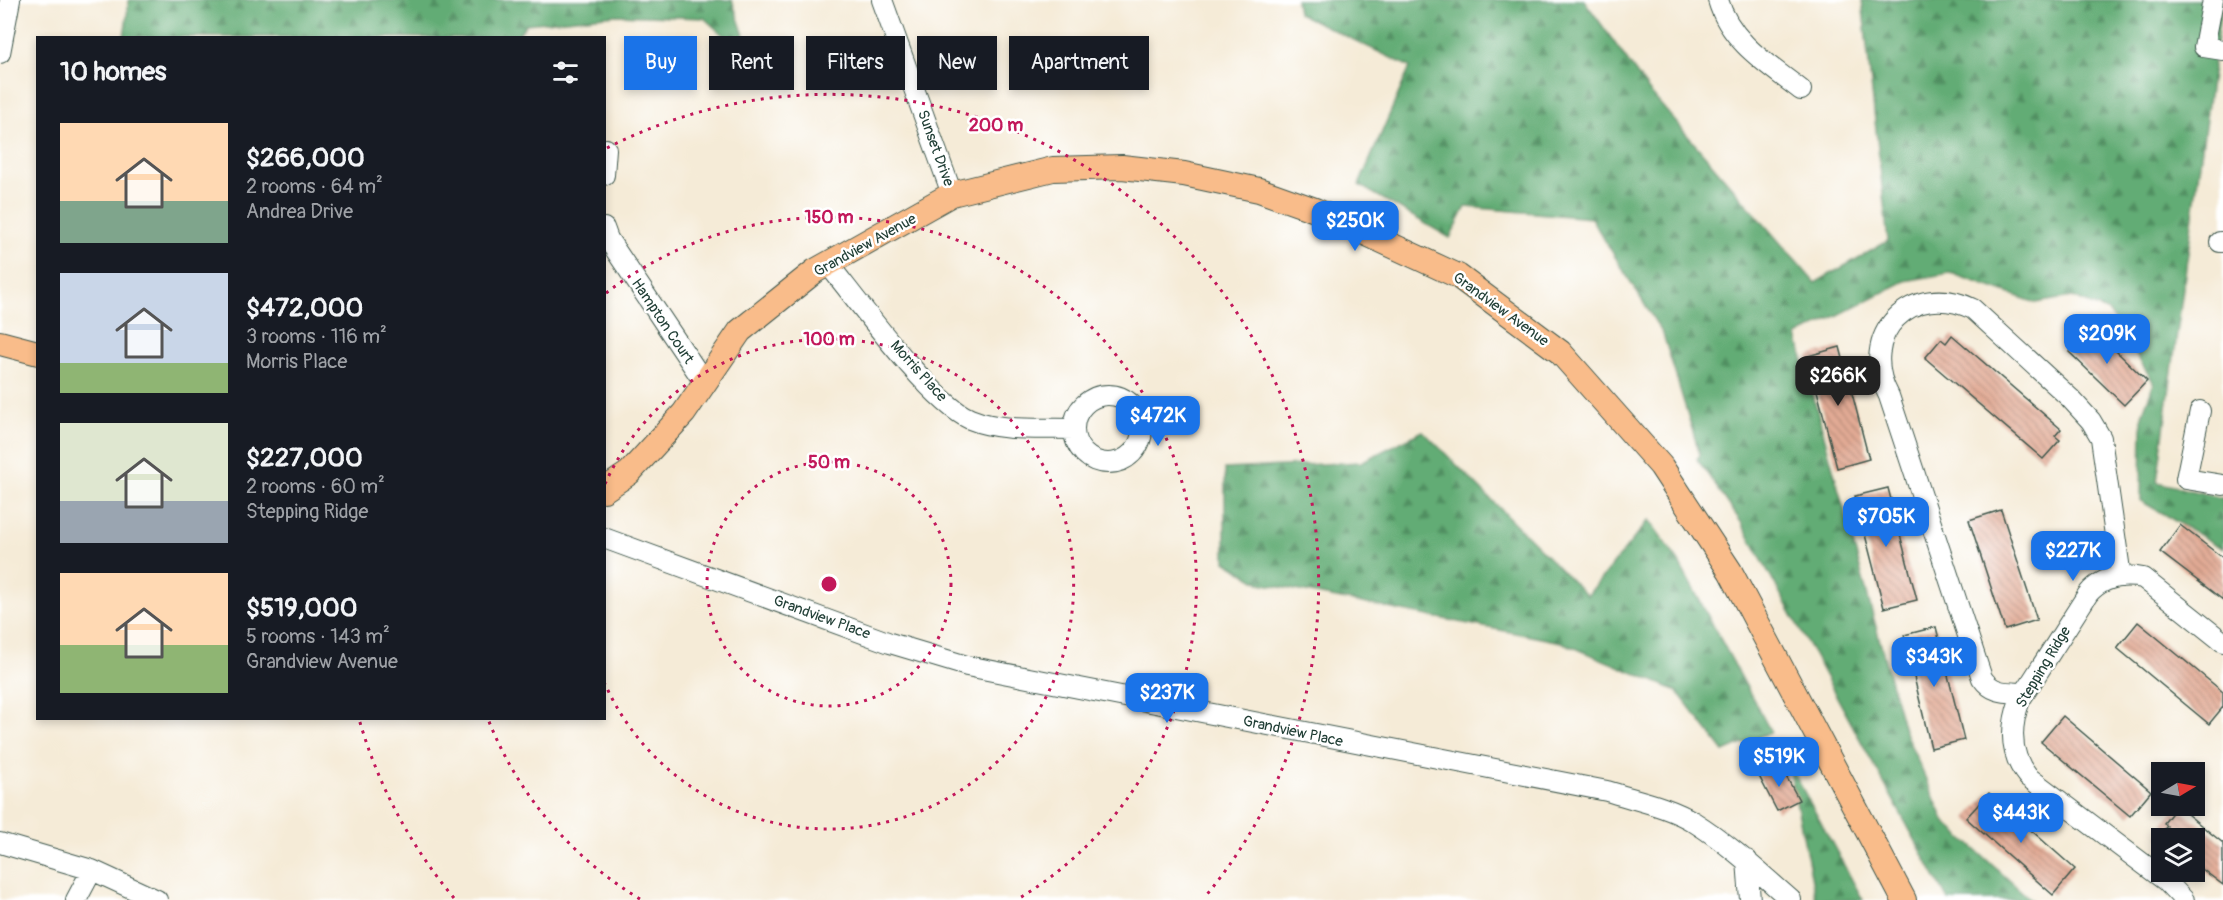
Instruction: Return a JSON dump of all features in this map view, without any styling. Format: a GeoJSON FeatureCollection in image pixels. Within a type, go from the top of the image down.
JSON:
{"type":"FeatureCollection","features":[{"type":"Feature","properties":{"kind":"main road","name":"Grandview Avenue"},"geometry":{"type":"LineString","coordinates":[[606,489],[629,473],[684,412],[740,331],[815,271],[952,194],[1053,170],[1122,167],[1184,174],[1259,190],[1315,210],[1458,276],[1560,352],[1661,466],[1730,571],[1904,900]]}},
{"type":"Feature","properties":{"kind":"main road"},"geometry":{"type":"LineString","coordinates":[[0,343],[36,352]]}},
{"type":"Feature","properties":{"kind":"street"},"geometry":{"type":"LineString","coordinates":[[0,53],[10,0]]}},
{"type":"Feature","properties":{"kind":"street","name":"Sunset Drive"},"geometry":{"type":"LineString","coordinates":[[882,0],[952,194]]}},
{"type":"Feature","properties":{"kind":"street"},"geometry":{"type":"LineString","coordinates":[[1718,0],[1724,18],[1741,43],[1801,90]]}},
{"type":"Feature","properties":{"kind":"street"},"geometry":{"type":"LineString","coordinates":[[2213,0],[2214,48]]}},
{"type":"Feature","properties":{"kind":"street","name":"Hampton Court"},"geometry":{"type":"LineString","coordinates":[[606,234],[704,382]]}},
{"type":"Feature","properties":{"kind":"street","name":"Morris Place"},"geometry":{"type":"LineString","coordinates":[[828,264],[935,394],[968,418],[997,427],[1074,429]]}},
{"type":"Feature","properties":{"kind":"street"},"geometry":{"type":"LineString","coordinates":[[2024,693],[1997,692],[1989,687],[1982,678],[1889,396],[1882,384],[1878,365],[1880,346],[1888,328],[1900,314],[1923,302],[1936,299],[1948,300],[1973,309],[2070,398],[2091,422],[2101,438],[2121,577],[2143,578],[2223,642]]}},
{"type":"Feature","properties":{"kind":"street"},"geometry":{"type":"LineString","coordinates":[[2200,411],[2186,479],[2223,485]]}},
{"type":"Feature","properties":{"kind":"street","name":"Grandview Place"},"geometry":{"type":"LineString","coordinates":[[606,539],[891,643],[967,666],[1607,792],[1656,806],[1693,821],[1746,860],[1791,900]]}},
{"type":"Feature","properties":{"kind":"street","name":"Stepping Ridge"},"geometry":{"type":"LineString","coordinates":[[2121,577],[2110,578],[2095,585],[2024,693],[2014,717],[2013,737],[2018,765],[2028,777],[2166,881],[2184,900]]}},
{"type":"Feature","properties":{"kind":"street"},"geometry":{"type":"LineString","coordinates":[[0,843],[92,870],[158,900]]}},
{"type":"Feature","properties":{"kind":"street"},"geometry":{"type":"LineString","coordinates":[[1746,860],[1750,900]]}},
{"type":"Feature","properties":{"kind":"street"},"geometry":{"type":"LineString","coordinates":[[76,900],[92,870]]}},
{"type":"Feature","properties":{"kind":"green space"},"geometry":{"type":"Polygon","coordinates":[[[129,0],[732,0],[744,36],[724,36],[704,18],[616,15],[526,24],[517,36],[124,36],[129,0]]]}},
{"type":"Feature","properties":{"kind":"green space"},"geometry":{"type":"Polygon","coordinates":[[[1296,0],[1584,0],[1649,91],[1815,283],[1888,241],[1862,0],[2222,0],[2157,482],[2223,498],[2223,549],[2141,501],[2142,415],[2154,383],[2109,312],[2072,297],[2036,303],[1950,273],[1905,281],[1797,336],[1904,730],[1945,822],[2031,900],[1948,900],[1741,522],[1697,459],[1700,455],[1663,334],[1591,218],[1466,207],[1450,238],[1359,185],[1410,67],[1298,13],[1296,0]]]}},
{"type":"Feature","properties":{"kind":"green space"},"geometry":{"type":"Polygon","coordinates":[[[1423,431],[1587,596],[1649,520],[1677,559],[1771,732],[1724,752],[1677,691],[1561,642],[1260,583],[1225,561],[1225,469],[1361,462],[1423,431]]]}},
{"type":"Feature","properties":{"kind":"green space"},"geometry":{"type":"Polygon","coordinates":[[[1788,762],[1863,900],[1816,900],[1788,762]]]}},
{"type":"Feature","properties":{"kind":"building"},"geometry":{"type":"Polygon","coordinates":[[[2089,325],[2147,381],[2124,405],[2069,352],[2077,343],[2074,340],[2089,325]]]}},
{"type":"Feature","properties":{"kind":"building"},"geometry":{"type":"Polygon","coordinates":[[[1952,335],[2061,429],[2055,436],[2060,440],[2043,459],[1925,358],[1941,339],[1946,343],[1952,335]]]}},
{"type":"Feature","properties":{"kind":"building"},"geometry":{"type":"Polygon","coordinates":[[[1840,347],[1869,459],[1837,468],[1808,356],[1840,347]]]}},
{"type":"Feature","properties":{"kind":"building"},"geometry":{"type":"Polygon","coordinates":[[[1888,488],[1917,600],[1884,608],[1855,496],[1888,488]]]}},
{"type":"Feature","properties":{"kind":"building"},"geometry":{"type":"Polygon","coordinates":[[[2001,510],[2037,620],[2005,630],[1969,520],[2001,510]]]}},
{"type":"Feature","properties":{"kind":"building"},"geometry":{"type":"Polygon","coordinates":[[[2180,525],[2223,558],[2223,600],[2160,552],[2180,525]]]}},
{"type":"Feature","properties":{"kind":"building"},"geometry":{"type":"Polygon","coordinates":[[[2138,622],[2223,692],[2223,707],[2209,724],[2117,648],[2138,622]]]}},
{"type":"Feature","properties":{"kind":"building"},"geometry":{"type":"Polygon","coordinates":[[[1936,627],[1964,740],[1931,748],[1904,635],[1936,627]]]}},
{"type":"Feature","properties":{"kind":"building"},"geometry":{"type":"Polygon","coordinates":[[[2063,716],[2151,791],[2130,816],[2041,742],[2063,716]]]}},
{"type":"Feature","properties":{"kind":"building"},"geometry":{"type":"Polygon","coordinates":[[[1780,765],[1799,800],[1777,811],[1759,776],[1780,765]]]}},
{"type":"Feature","properties":{"kind":"building"},"geometry":{"type":"Polygon","coordinates":[[[1989,793],[2075,869],[2053,895],[1966,818],[1989,793]]]}},
{"type":"Feature","properties":{"kind":"building"},"geometry":{"type":"Polygon","coordinates":[[[2169,816],[2189,816],[2204,828],[2165,828],[2167,826],[2164,823],[2169,816]]]}},
{"type":"Feature","properties":{"kind":"building"},"geometry":{"type":"Polygon","coordinates":[[[2205,829],[2223,843],[2223,885],[2205,871],[2205,829]]]}}]}
